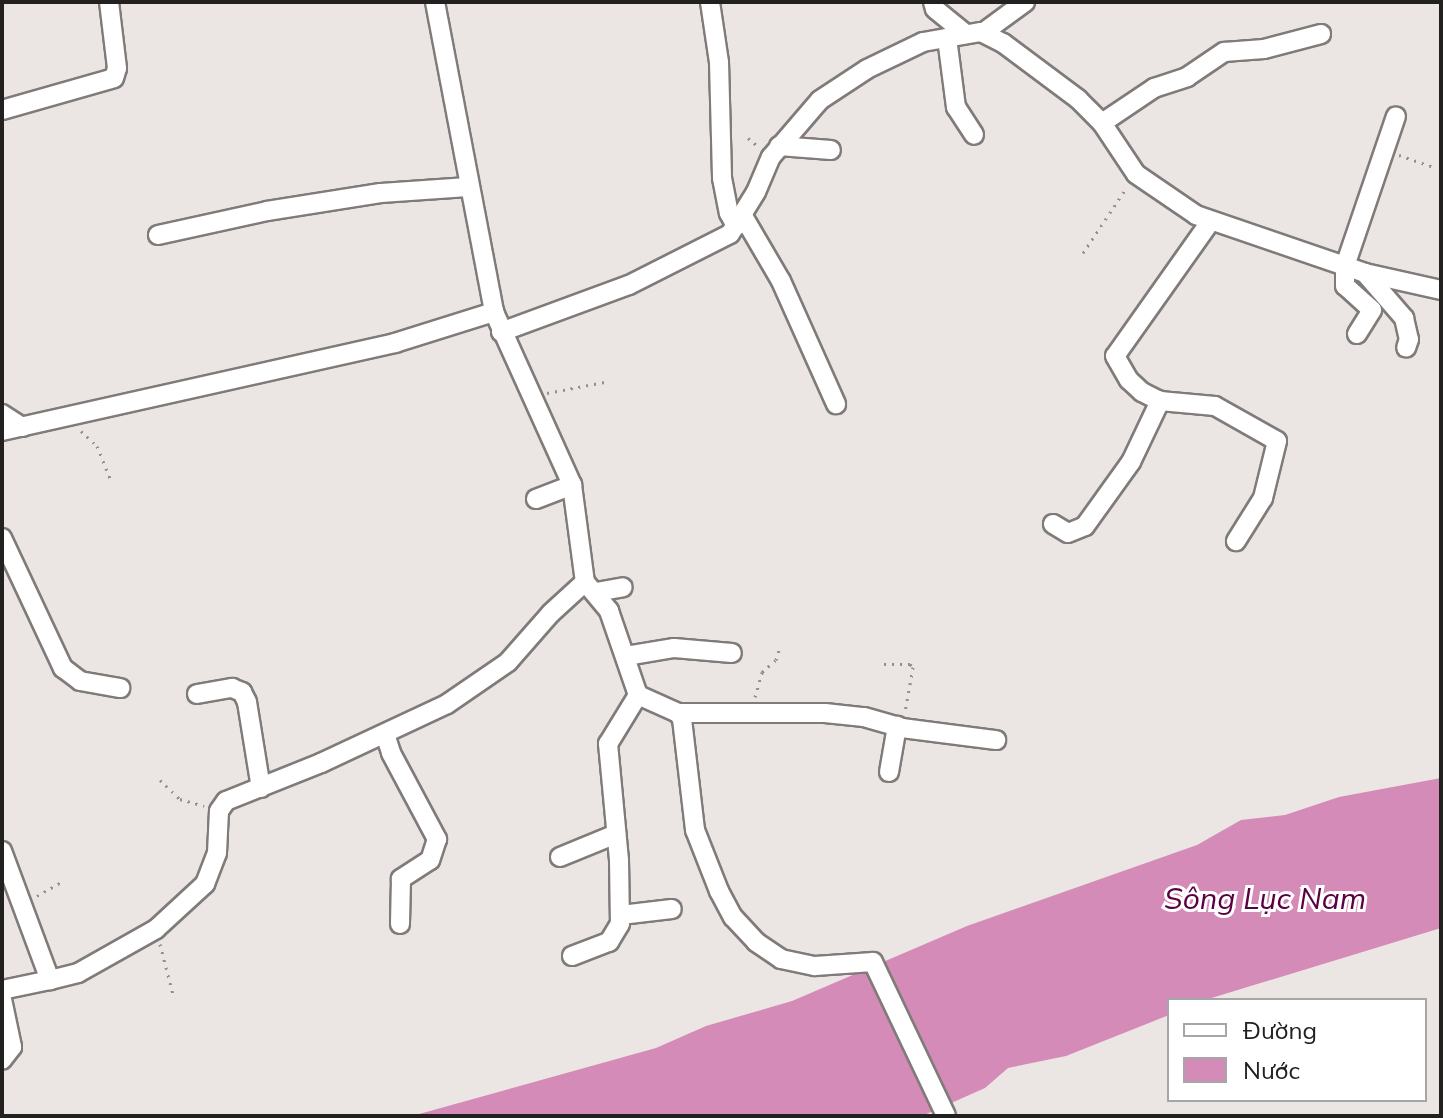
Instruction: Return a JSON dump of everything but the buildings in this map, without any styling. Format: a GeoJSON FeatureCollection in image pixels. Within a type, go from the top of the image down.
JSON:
{"type":"FeatureCollection","features":[{"type":"Feature","properties":{"kind":"street"},"geometry":{"type":"LineString","coordinates":[[2,110],[114,78],[117,68],[109,2]]}},
{"type":"Feature","properties":{"kind":"street"},"geometry":{"type":"LineString","coordinates":[[435,2],[494,312],[572,485],[590,587],[609,611],[638,695],[608,744],[621,915],[612,939],[572,956]]}},
{"type":"Feature","properties":{"kind":"street"},"geometry":{"type":"LineString","coordinates":[[710,2],[719,62],[722,178],[729,213],[739,221],[781,281],[836,404]]}},
{"type":"Feature","properties":{"kind":"street"},"geometry":{"type":"LineString","coordinates":[[501,332],[629,285],[712,245],[739,221],[779,146],[820,100],[867,69],[923,42],[975,33],[1025,2]]}},
{"type":"Feature","properties":{"kind":"street"},"geometry":{"type":"LineString","coordinates":[[923,42],[934,6],[1078,99],[1102,123],[1136,174],[1210,222],[1365,273],[1441,288]]}},
{"type":"Feature","properties":{"kind":"street"},"geometry":{"type":"LineString","coordinates":[[1102,123],[1154,88],[1187,77],[1224,52],[1264,49],[1321,34]]}},
{"type":"Feature","properties":{"kind":"street"},"geometry":{"type":"LineString","coordinates":[[947,38],[956,107],[974,135]]}},
{"type":"Feature","properties":{"kind":"street"},"geometry":{"type":"LineString","coordinates":[[1357,334],[1372,310],[1348,291],[1344,281],[1345,266],[1396,116]]}},
{"type":"Feature","properties":{"kind":"street"},"geometry":{"type":"LineString","coordinates":[[779,146],[831,150]]}},
{"type":"Feature","properties":{"kind":"street"},"geometry":{"type":"LineString","coordinates":[[158,235],[267,211],[381,193],[468,187]]}},
{"type":"Feature","properties":{"kind":"street"},"geometry":{"type":"LineString","coordinates":[[1210,222],[1115,353],[1116,361],[1129,380],[1142,392],[1160,401],[1215,406],[1277,441],[1263,498],[1236,541]]}},
{"type":"Feature","properties":{"kind":"street"},"geometry":{"type":"LineString","coordinates":[[1365,273],[1404,318],[1409,339],[1406,348]]}},
{"type":"Feature","properties":{"kind":"street"},"geometry":{"type":"LineString","coordinates":[[2,431],[76,416],[178,389],[395,343],[494,312]]}},
{"type":"Feature","properties":{"kind":"street"},"geometry":{"type":"LineString","coordinates":[[1053,524],[1068,533],[1085,526],[1131,462],[1160,401]]}},
{"type":"Feature","properties":{"kind":"street"},"geometry":{"type":"LineString","coordinates":[[2,414],[22,427]]}},
{"type":"Feature","properties":{"kind":"street"},"geometry":{"type":"LineString","coordinates":[[536,499],[572,485]]}},
{"type":"Feature","properties":{"kind":"street"},"geometry":{"type":"LineString","coordinates":[[2,538],[63,668],[80,681],[120,688]]}},
{"type":"Feature","properties":{"kind":"street"},"geometry":{"type":"LineString","coordinates":[[2,990],[78,973],[156,929],[205,884],[217,853],[219,811],[231,797],[261,788],[447,704],[498,670],[590,587],[623,587]]}},
{"type":"Feature","properties":{"kind":"street"},"geometry":{"type":"LineString","coordinates":[[626,656],[674,648],[732,653]]}},
{"type":"Feature","properties":{"kind":"street"},"geometry":{"type":"LineString","coordinates":[[197,694],[232,688],[242,692],[247,702],[261,788]]}},
{"type":"Feature","properties":{"kind":"street"},"geometry":{"type":"LineString","coordinates":[[638,695],[678,713],[825,713],[996,740]]}},
{"type":"Feature","properties":{"kind":"street"},"geometry":{"type":"LineString","coordinates":[[678,713],[684,727],[687,785],[695,830],[733,917],[756,942],[781,959],[815,966],[864,960],[873,962],[879,969],[945,1114]]}},
{"type":"Feature","properties":{"kind":"street"},"geometry":{"type":"LineString","coordinates":[[889,772],[899,727]]}},
{"type":"Feature","properties":{"kind":"street"},"geometry":{"type":"LineString","coordinates":[[385,734],[437,839],[430,860],[401,879],[400,924]]}},
{"type":"Feature","properties":{"kind":"street"},"geometry":{"type":"LineString","coordinates":[[560,857],[616,834]]}},
{"type":"Feature","properties":{"kind":"street"},"geometry":{"type":"LineString","coordinates":[[2,851],[50,980]]}},
{"type":"Feature","properties":{"kind":"street"},"geometry":{"type":"LineString","coordinates":[[621,915],[672,909]]}},
{"type":"Feature","properties":{"kind":"street"},"geometry":{"type":"LineString","coordinates":[[2,999],[12,1047],[2,1060]]}},
{"type":"Feature","properties":{"kind":"path"},"geometry":{"type":"LineString","coordinates":[[1384,150],[1434,167]]}},
{"type":"Feature","properties":{"kind":"path"},"geometry":{"type":"LineString","coordinates":[[1083,253],[1136,174]]}},
{"type":"Feature","properties":{"kind":"path"},"geometry":{"type":"LineString","coordinates":[[531,396],[610,381]]}},
{"type":"Feature","properties":{"kind":"path"},"geometry":{"type":"LineString","coordinates":[[76,416],[84,437],[97,446],[111,480]]}},
{"type":"Feature","properties":{"kind":"path"},"geometry":{"type":"LineString","coordinates":[[746,715],[762,672],[776,660],[779,650]]}},
{"type":"Feature","properties":{"kind":"path"},"geometry":{"type":"LineString","coordinates":[[884,664],[910,664],[913,667],[899,727]]}},
{"type":"Feature","properties":{"kind":"path"},"geometry":{"type":"LineString","coordinates":[[160,780],[186,802],[219,811]]}},
{"type":"Feature","properties":{"kind":"path"},"geometry":{"type":"LineString","coordinates":[[23,904],[63,881]]}},
{"type":"Feature","properties":{"kind":"path"},"geometry":{"type":"LineString","coordinates":[[156,929],[174,998]]}},
{"type":"Feature","properties":{"kind":"water","name":"Sông Lục Nam"},"geometry":{"type":"Polygon","coordinates":[[[1441,778],[1441,928],[1212,998],[1167,998],[1167,1016],[1066,1056],[1008,1068],[985,1088],[922,1116],[412,1116],[656,1048],[706,1026],[792,1001],[967,926],[1197,845],[1241,820],[1285,815],[1339,797],[1441,778]]]}}]}
